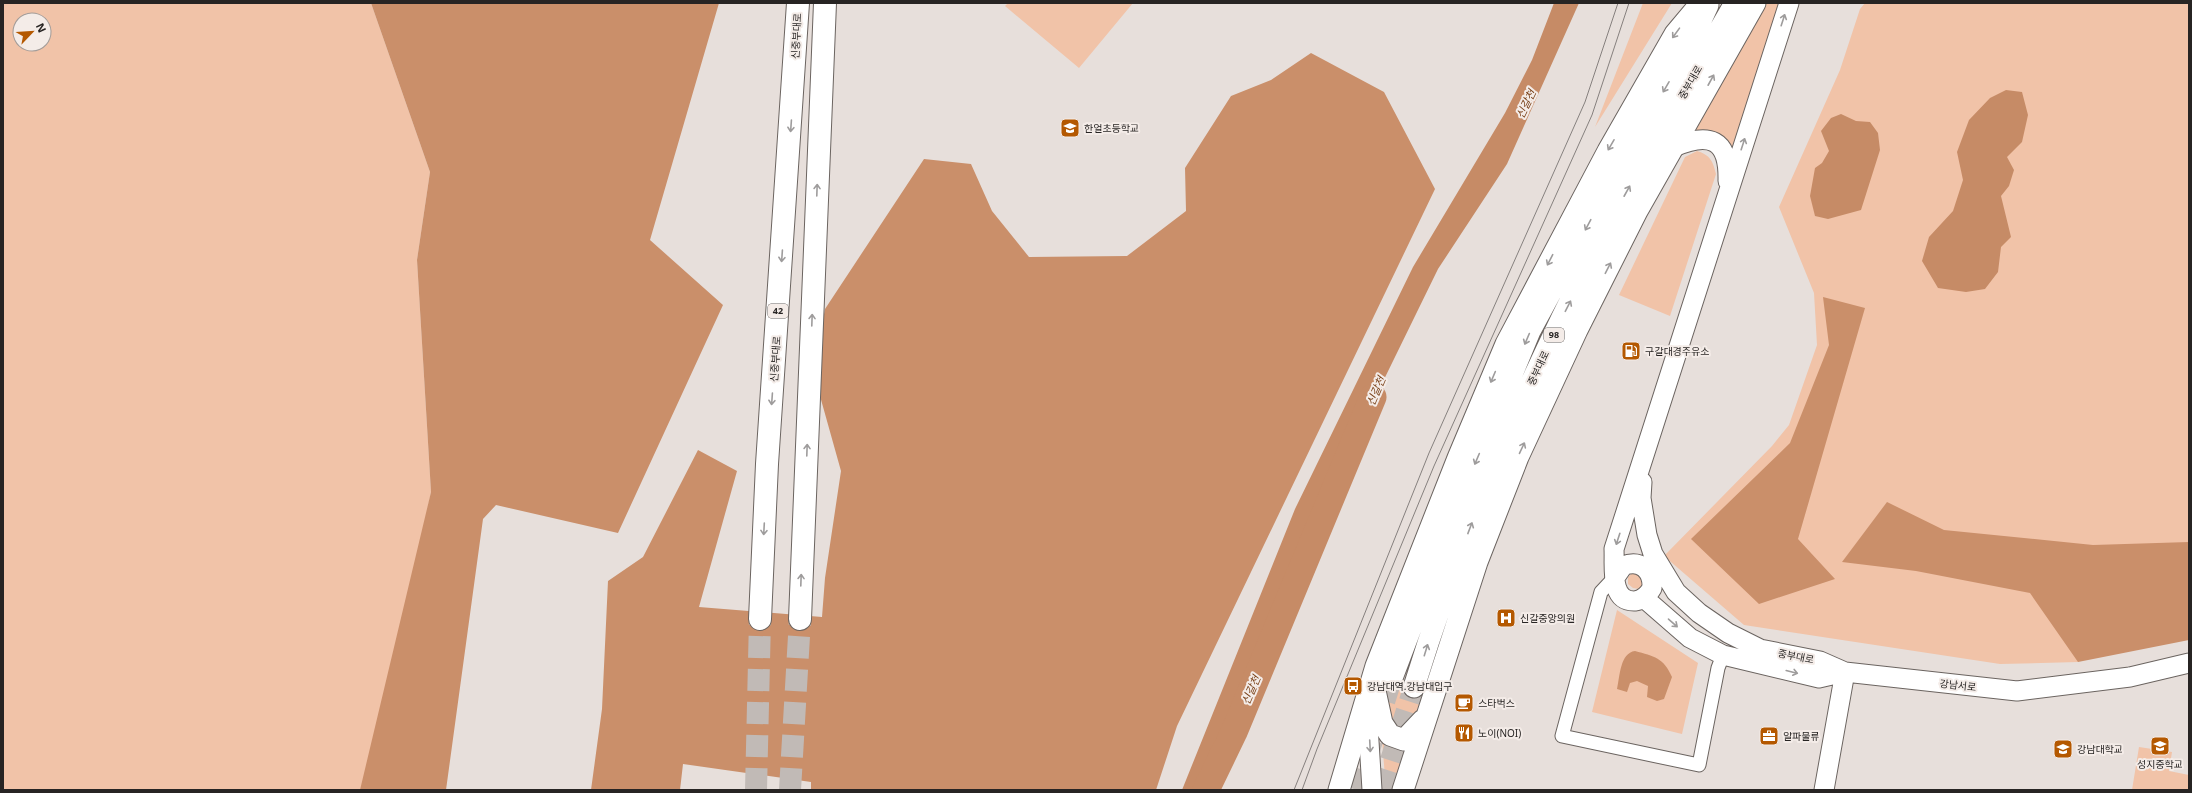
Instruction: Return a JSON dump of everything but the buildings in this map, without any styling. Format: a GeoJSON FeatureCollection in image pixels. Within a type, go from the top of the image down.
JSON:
{"type":"FeatureCollection","features":[{"type":"Feature","properties":{"kind":"highway"},"geometry":{"type":"LineString","coordinates":[[784,3],[784,25],[792,104]]}},
{"type":"Feature","properties":{"kind":"highway","name":"신중부대로"},"geometry":{"type":"LineString","coordinates":[[760,619],[767,464],[798,3]]}},
{"type":"Feature","properties":{"kind":"highway"},"geometry":{"type":"LineString","coordinates":[[800,619],[825,3]]}},
{"type":"Feature","properties":{"kind":"main road"},"geometry":{"type":"LineString","coordinates":[[1339,790],[1458,458],[1506,344],[1608,151],[1675,34],[1701,3]]}},
{"type":"Feature","properties":{"kind":"main road","name":"중부대로"},"geometry":{"type":"LineString","coordinates":[[1380,677],[1460,499],[1530,331],[1616,172],[1690,44],[1709,3]]}},
{"type":"Feature","properties":{"kind":"main road","name":"중부대로"},"geometry":{"type":"LineString","coordinates":[[1414,687],[1436,614],[1500,450],[1566,310],[1627,191],[1735,3]]}},
{"type":"Feature","properties":{"kind":"main road"},"geometry":{"type":"LineString","coordinates":[[1407,785],[1426,716],[1477,562],[1518,457],[1577,330],[1637,210],[1755,3]]}},
{"type":"Feature","properties":{"kind":"main road"},"geometry":{"type":"LineString","coordinates":[[1380,677],[1382,723],[1390,735],[1404,740],[1426,716]]}},
{"type":"Feature","properties":{"kind":"street"},"geometry":{"type":"LineString","coordinates":[[1727,194],[1789,3]]}},
{"type":"Feature","properties":{"kind":"street"},"geometry":{"type":"LineString","coordinates":[[1674,147],[1692,139],[1706,138],[1715,143],[1725,154],[1728,170],[1727,194]]}},
{"type":"Feature","properties":{"kind":"street","name":"중부대로"},"geometry":{"type":"LineString","coordinates":[[1620,595],[1616,589],[1614,549],[1643,462],[1727,194]]}},
{"type":"Feature","properties":{"kind":"street","name":"중부대로"},"geometry":{"type":"LineString","coordinates":[[1643,462],[1641,498],[1643,515],[1653,554],[1676,592],[1699,613],[1728,633],[1760,648],[1820,660],[1845,672]]}},
{"type":"Feature","properties":{"kind":"street"},"geometry":{"type":"LineString","coordinates":[[1641,498],[1634,525],[1638,547],[1650,575],[1659,591],[1691,619],[1726,641],[1760,648]]}},
{"type":"Feature","properties":{"kind":"street"},"geometry":{"type":"LineString","coordinates":[[1596,610],[1611,596],[1620,595],[1631,601],[1644,598],[1652,588],[1650,575],[1636,563],[1623,566],[1602,592],[1596,610],[1562,736],[1699,765],[1718,668],[1723,655]]}},
{"type":"Feature","properties":{"kind":"street","name":"중부대로"},"geometry":{"type":"LineString","coordinates":[[1644,598],[1690,638],[1723,655],[1819,678],[1845,672]]}},
{"type":"Feature","properties":{"kind":"street","name":"강남서로"},"geometry":{"type":"LineString","coordinates":[[1845,672],[2017,691],[2130,677],[2189,663]]}},
{"type":"Feature","properties":{"kind":"street"},"geometry":{"type":"LineString","coordinates":[[1824,790],[1845,672]]}},
{"type":"Feature","properties":{"kind":"street"},"geometry":{"type":"LineString","coordinates":[[1372,790],[1368,725],[1380,677]]}},
{"type":"Feature","properties":{"kind":"shaded area"},"geometry":{"type":"Polygon","coordinates":[[[3,3],[371,3],[430,172],[417,260],[431,492],[369,790],[3,790],[3,3]]]}},
{"type":"Feature","properties":{"kind":"shaded area"},"geometry":{"type":"Polygon","coordinates":[[[371,3],[719,3],[650,240],[723,305],[618,533],[496,505],[483,519],[446,790],[360,790],[431,492],[417,260],[430,172],[371,3]]]}},
{"type":"Feature","properties":{"kind":"shaded area"},"geometry":{"type":"Polygon","coordinates":[[[1008,3],[1133,3],[1079,68],[1005,6],[1008,3]]]}},
{"type":"Feature","properties":{"kind":"shaded area"},"geometry":{"type":"Polygon","coordinates":[[[1643,3],[1672,3],[1595,127],[1643,3]]]}},
{"type":"Feature","properties":{"kind":"shaded area"},"geometry":{"type":"Polygon","coordinates":[[[1762,3],[1783,3],[1732,169],[1690,133],[1762,3]]]}},
{"type":"Feature","properties":{"kind":"shaded area"},"geometry":{"type":"Polygon","coordinates":[[[1865,3],[2189,3],[2189,593],[2078,662],[2000,664],[1744,625],[1664,556],[1772,446],[1789,425],[1817,345],[1814,293],[1779,207],[1840,70],[1860,9],[1865,3]]]}},
{"type":"Feature","properties":{"kind":"shaded area"},"geometry":{"type":"Polygon","coordinates":[[[1311,53],[1384,92],[1435,189],[1177,726],[1156,790],[811,790],[811,782],[683,764],[680,790],[591,790],[602,709],[608,581],[643,557],[698,450],[737,471],[699,607],[822,617],[825,578],[841,471],[813,371],[825,309],[924,159],[971,164],[992,211],[1029,257],[1127,256],[1186,211],[1185,168],[1231,96],[1271,80],[1311,53]]]}},
{"type":"Feature","properties":{"kind":"shaded area"},"geometry":{"type":"Polygon","coordinates":[[[1697,151],[1705,154],[1710,159],[1714,165],[1716,174],[1670,316],[1619,295],[1685,157],[1697,151]]]}},
{"type":"Feature","properties":{"kind":"shaded area"},"geometry":{"type":"Polygon","coordinates":[[[1823,297],[1865,308],[1798,539],[1835,579],[1759,604],[1691,539],[1790,443],[1829,345],[1823,297]]]}},
{"type":"Feature","properties":{"kind":"shaded area"},"geometry":{"type":"Polygon","coordinates":[[[1887,502],[1944,530],[2093,545],[2189,542],[2189,640],[2078,662],[2030,593],[1916,571],[1842,562],[1887,502]]]}},
{"type":"Feature","properties":{"kind":"shaded area"},"geometry":{"type":"Polygon","coordinates":[[[1635,570],[1646,583],[1639,589],[1633,588],[1628,584],[1628,577],[1635,570]]]}},
{"type":"Feature","properties":{"kind":"shaded area"},"geometry":{"type":"Polygon","coordinates":[[[1617,610],[1698,663],[1682,734],[1592,712],[1617,610]]]}},
{"type":"Feature","properties":{"kind":"shaded area"},"geometry":{"type":"Polygon","coordinates":[[[1635,651],[1653,656],[1666,666],[1672,677],[1664,699],[1657,701],[1647,697],[1648,686],[1637,681],[1630,683],[1627,692],[1617,689],[1624,660],[1626,656],[1635,651]]]}},
{"type":"Feature","properties":{"kind":"shaded area"},"geometry":{"type":"Polygon","coordinates":[[[1385,679],[1430,692],[1418,707],[1413,722],[1404,728],[1391,720],[1387,714],[1385,701],[1385,679]]]}},
{"type":"Feature","properties":{"kind":"shaded area"},"geometry":{"type":"Polygon","coordinates":[[[1382,739],[1389,747],[1397,752],[1404,752],[1412,744],[1398,790],[1386,790],[1382,739]]]}},
{"type":"Feature","properties":{"kind":"shaded area"},"geometry":{"type":"Polygon","coordinates":[[[2139,747],[2172,752],[2169,771],[2189,775],[2189,790],[2132,790],[2139,747]]]}},
{"type":"Feature","properties":{"kind":"water"},"geometry":{"type":"Polygon","coordinates":[[[1554,3],[1579,3],[1507,164],[1438,269],[1283,586],[1203,790],[1182,790],[1295,509],[1413,267],[1505,113],[1532,60],[1554,3]]]}},
{"type":"Feature","properties":{"kind":"water"},"geometry":{"type":"Polygon","coordinates":[[[2006,90],[2022,92],[2028,115],[2022,142],[2007,157],[2014,170],[2009,186],[2001,196],[2011,237],[2001,247],[1998,272],[1985,289],[1966,292],[1938,288],[1922,261],[1929,237],[1953,211],[1963,180],[1957,152],[1969,120],[1990,98],[2006,90]]]}},
{"type":"Feature","properties":{"kind":"water"},"geometry":{"type":"Polygon","coordinates":[[[1841,114],[1856,121],[1870,122],[1878,133],[1880,150],[1861,210],[1828,219],[1815,216],[1810,196],[1815,168],[1822,163],[1829,151],[1821,131],[1831,118],[1841,114]]]}},
{"type":"Feature","properties":{"kind":"waterway","name":"신갈천"},"geometry":{"type":"LineString","coordinates":[[1206,790],[1234,732],[1373,397]]}},
{"type":"Feature","properties":{"kind":"tunnel"},"geometry":{"type":"LineString","coordinates":[[756,790],[760,619]]}},
{"type":"Feature","properties":{"kind":"tunnel"},"geometry":{"type":"LineString","coordinates":[[790,790],[800,619]]}},
{"type":"Feature","properties":{"kind":"tunnel"},"geometry":{"type":"LineString","coordinates":[[1357,790],[1392,678]]}},
{"type":"Feature","properties":{"kind":"tunnel"},"geometry":{"type":"LineString","coordinates":[[1381,790],[1414,687]]}},
{"type":"Feature","properties":{"kind":"tram line"},"geometry":{"type":"LineString","coordinates":[[1294,790],[1429,453],[1585,102],[1618,3]]}},
{"type":"Feature","properties":{"kind":"tram line"},"geometry":{"type":"LineString","coordinates":[[1302,790],[1317,749],[1434,466],[1592,115],[1629,3]]}},
{"type":"Feature","properties":{"kind":"place","name":"한얼초등학교"},"geometry":{"type":"Point","coordinates":[1070,128]}},
{"type":"Feature","properties":{"kind":"place","name":"구갈대경주유소"},"geometry":{"type":"Point","coordinates":[1631,351]}},
{"type":"Feature","properties":{"kind":"place","name":"신갈중앙의원"},"geometry":{"type":"Point","coordinates":[1506,618]}},
{"type":"Feature","properties":{"kind":"place","name":"강남대역.강남대입구"},"geometry":{"type":"Point","coordinates":[1353,686]}},
{"type":"Feature","properties":{"kind":"place","name":"스타벅스"},"geometry":{"type":"Point","coordinates":[1464,703]}},
{"type":"Feature","properties":{"kind":"place","name":"노이(NOI)"},"geometry":{"type":"Point","coordinates":[1464,733]}},
{"type":"Feature","properties":{"kind":"place","name":"알파물류"},"geometry":{"type":"Point","coordinates":[1769,736]}},
{"type":"Feature","properties":{"kind":"place","name":"성지중학교"},"geometry":{"type":"Point","coordinates":[2160,746]}},
{"type":"Feature","properties":{"kind":"place","name":"강남대학교"},"geometry":{"type":"Point","coordinates":[2063,749]}}]}
